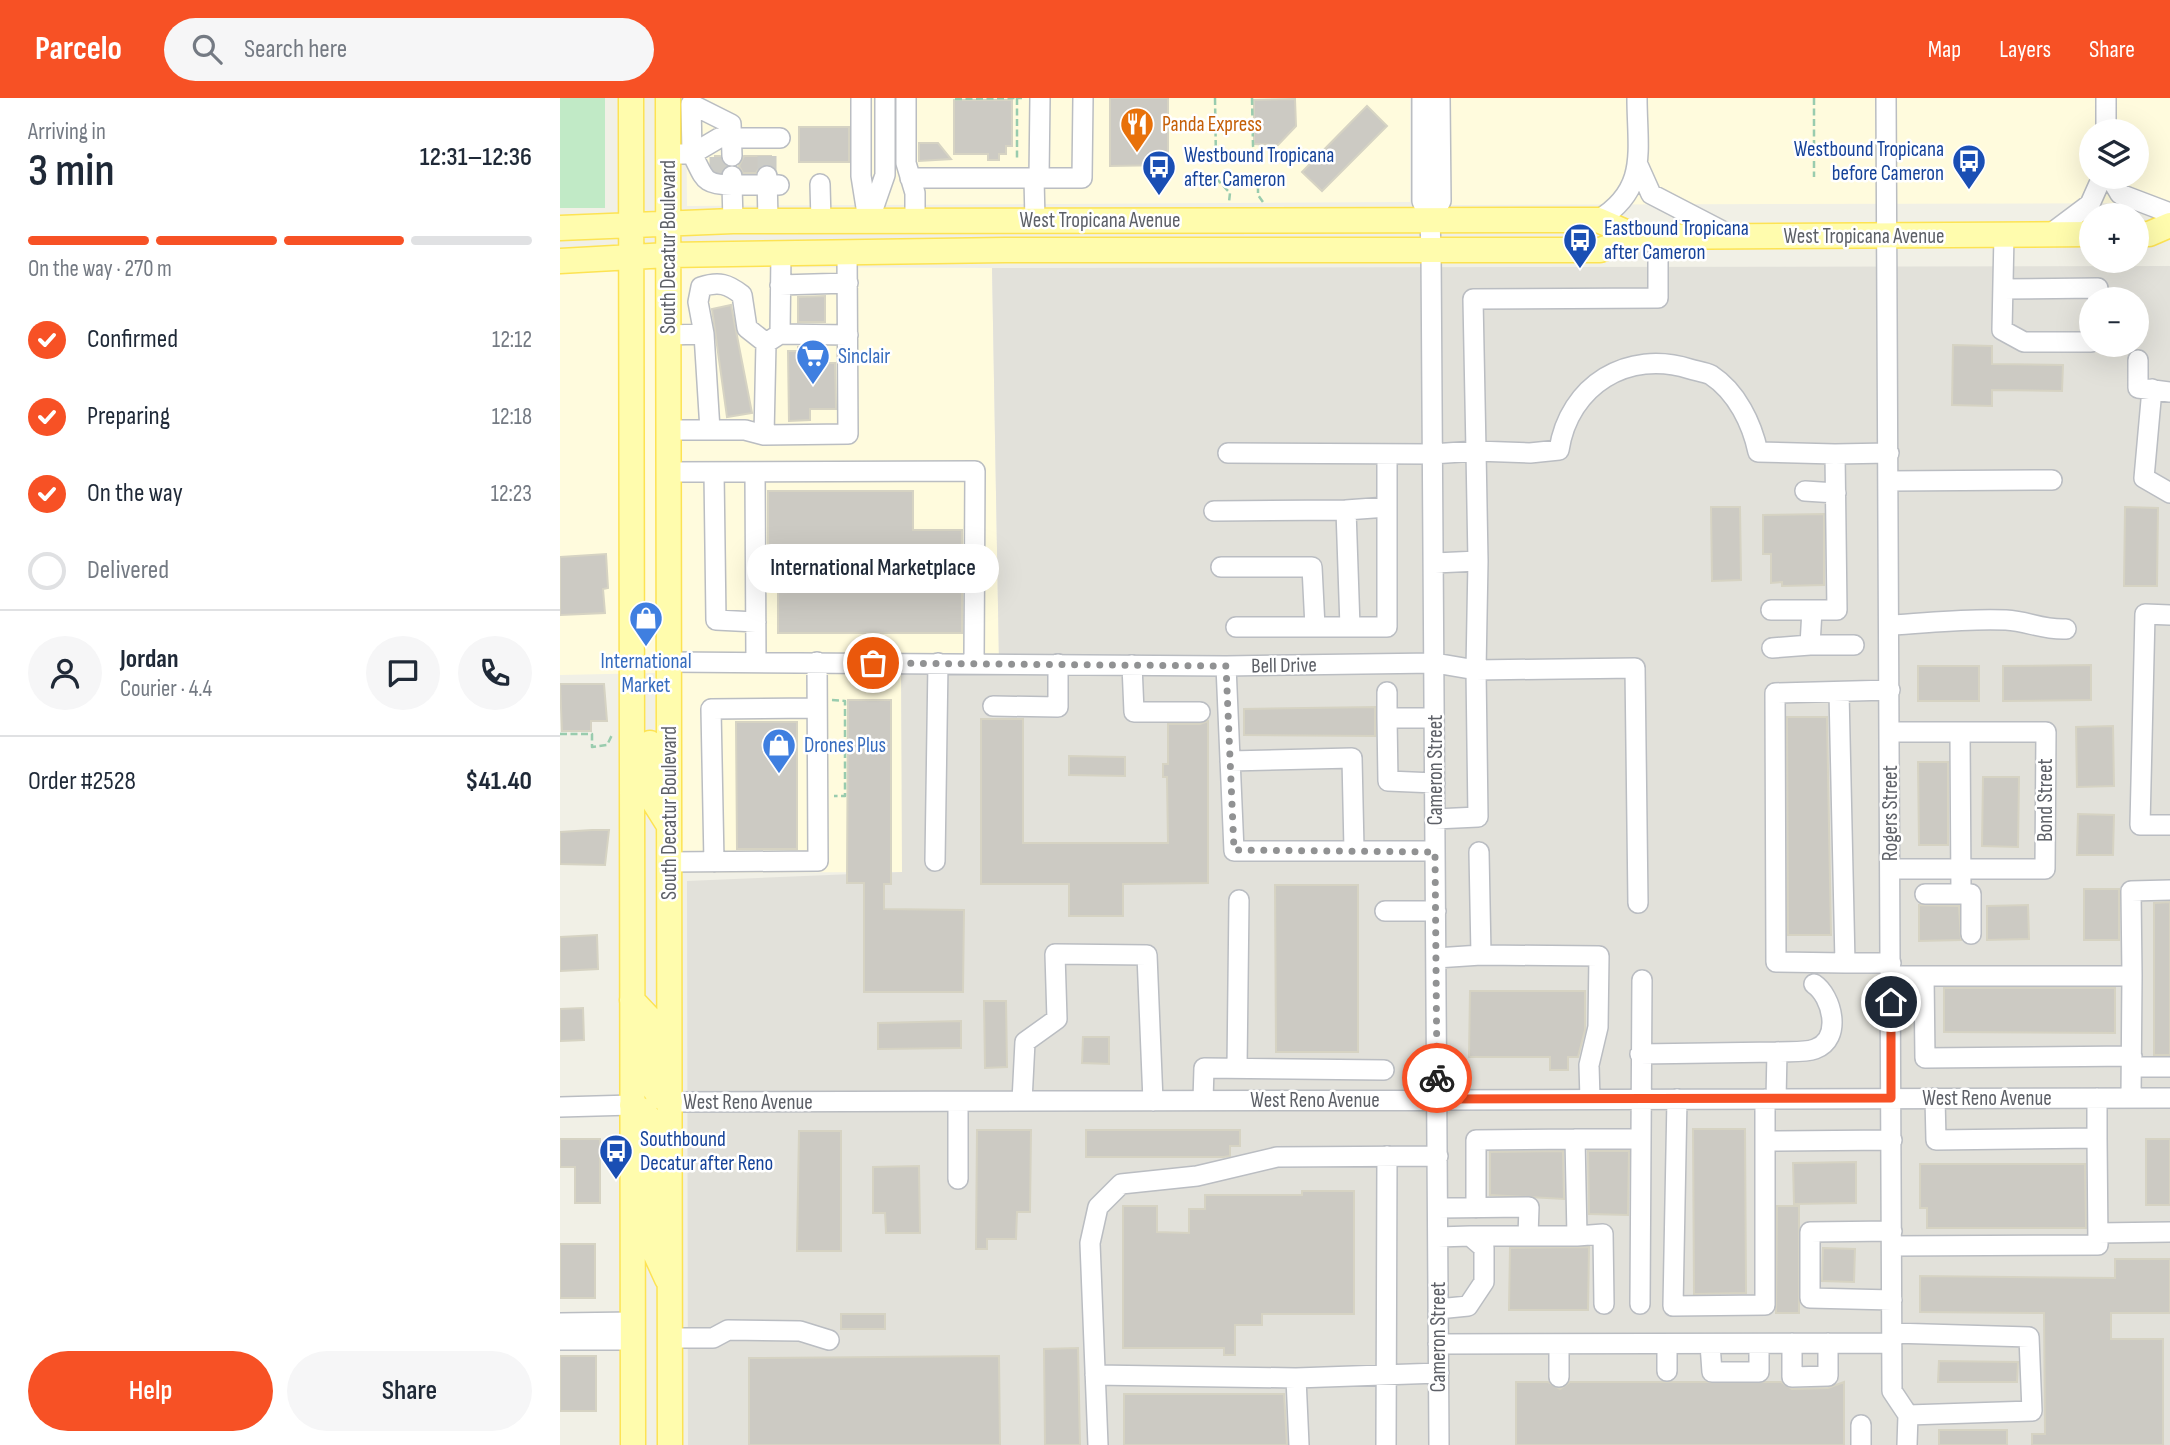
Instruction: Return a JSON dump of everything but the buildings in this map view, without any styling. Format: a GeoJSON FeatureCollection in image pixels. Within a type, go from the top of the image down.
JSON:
{"type":"FeatureCollection","features":[{"type":"Feature","properties":{"kind":"main road","name":"South Decatur Boulevard"},"geometry":{"type":"LineString","coordinates":[[631,98],[633,1445]]}},
{"type":"Feature","properties":{"kind":"main road","name":"South Decatur Boulevard"},"geometry":{"type":"LineString","coordinates":[[668,98],[680,154],[668,222],[667,472],[671,662],[668,826],[670,1445]]}},
{"type":"Feature","properties":{"kind":"main road","name":"West Tropicana Avenue"},"geometry":{"type":"LineString","coordinates":[[560,228],[631,223],[768,220],[1598,220],[1648,237]]}},
{"type":"Feature","properties":{"kind":"main road"},"geometry":{"type":"LineString","coordinates":[[877,252],[915,237],[1017,235],[1024,233],[1035,221]]}},
{"type":"Feature","properties":{"kind":"main road","name":"West Tropicana Avenue"},"geometry":{"type":"LineString","coordinates":[[560,261],[631,256],[847,252],[1600,250],[1648,237],[2079,234]]}},
{"type":"Feature","properties":{"kind":"main road"},"geometry":{"type":"LineString","coordinates":[[632,541],[643,566],[646,630],[650,645],[671,662]]}},
{"type":"Feature","properties":{"kind":"main road"},"geometry":{"type":"LineString","coordinates":[[633,660],[641,666],[648,683],[651,797],[668,826]]}},
{"type":"Feature","properties":{"kind":"main road"},"geometry":{"type":"LineString","coordinates":[[632,1000],[649,1018],[654,1088],[658,1095],[670,1102]]}},
{"type":"Feature","properties":{"kind":"main road"},"geometry":{"type":"LineString","coordinates":[[632,1105],[645,1112],[649,1120],[651,1244],[670,1286]]}},
{"type":"Feature","properties":{"kind":"street"},"geometry":{"type":"LineString","coordinates":[[861,98],[860,176],[869,221]]}},
{"type":"Feature","properties":{"kind":"street"},"geometry":{"type":"LineString","coordinates":[[869,221],[885,175],[885,98]]}},
{"type":"Feature","properties":{"kind":"street"},"geometry":{"type":"LineString","coordinates":[[906,98],[906,163],[915,193],[915,221]]}},
{"type":"Feature","properties":{"kind":"street"},"geometry":{"type":"LineString","coordinates":[[1035,221],[1030,178],[1040,98]]}},
{"type":"Feature","properties":{"kind":"street"},"geometry":{"type":"LineString","coordinates":[[911,178],[1082,178],[1083,98]]}},
{"type":"Feature","properties":{"kind":"street","name":"Cameron Street"},"geometry":{"type":"LineString","coordinates":[[1422,98],[1422,201],[1430,220],[1431,251],[1439,1445]]}},
{"type":"Feature","properties":{"kind":"street","name":"Cameron Street"},"geometry":{"type":"LineString","coordinates":[[1430,220],[1441,201],[1440,98]]}},
{"type":"Feature","properties":{"kind":"street"},"geometry":{"type":"LineString","coordinates":[[1598,220],[1626,198],[1637,164],[1637,98]]}},
{"type":"Feature","properties":{"kind":"street","name":"Rogers Street"},"geometry":{"type":"LineString","coordinates":[[1886,98],[1891,625],[1892,1391],[1908,1415]]}},
{"type":"Feature","properties":{"kind":"street"},"geometry":{"type":"LineString","coordinates":[[2106,98],[2106,119]]}},
{"type":"Feature","properties":{"kind":"street"},"geometry":{"type":"LineString","coordinates":[[680,154],[691,104],[731,124],[725,163],[733,221]]}},
{"type":"Feature","properties":{"kind":"street"},"geometry":{"type":"LineString","coordinates":[[680,154],[705,180],[725,163],[764,163]]}},
{"type":"Feature","properties":{"kind":"street"},"geometry":{"type":"LineString","coordinates":[[680,154],[725,163],[764,163]]}},
{"type":"Feature","properties":{"kind":"street"},"geometry":{"type":"LineString","coordinates":[[764,163],[768,220]]}},
{"type":"Feature","properties":{"kind":"street"},"geometry":{"type":"LineString","coordinates":[[1637,164],[1651,194],[1733,236]]}},
{"type":"Feature","properties":{"kind":"street"},"geometry":{"type":"LineString","coordinates":[[820,184],[821,221]]}},
{"type":"Feature","properties":{"kind":"street"},"geometry":{"type":"LineString","coordinates":[[2050,234],[2090,204],[2097,189]]}},
{"type":"Feature","properties":{"kind":"street"},"geometry":{"type":"LineString","coordinates":[[2117,189],[2120,194],[2170,213]]}},
{"type":"Feature","properties":{"kind":"street"},"geometry":{"type":"LineString","coordinates":[[2004,235],[2002,330],[2024,342],[2079,342]]}},
{"type":"Feature","properties":{"kind":"street"},"geometry":{"type":"LineString","coordinates":[[1435,819],[1478,817],[1478,561],[1473,299],[1658,298],[1648,237]]}},
{"type":"Feature","properties":{"kind":"street"},"geometry":{"type":"LineString","coordinates":[[667,430],[745,430],[764,435],[848,434],[847,252]]}},
{"type":"Feature","properties":{"kind":"street"},"geometry":{"type":"LineString","coordinates":[[764,435],[781,254]]}},
{"type":"Feature","properties":{"kind":"street"},"geometry":{"type":"LineString","coordinates":[[710,430],[704,334],[698,302],[701,287],[729,284],[742,295],[747,328],[773,339],[848,335]]}},
{"type":"Feature","properties":{"kind":"street"},"geometry":{"type":"LineString","coordinates":[[780,285],[848,284]]}},
{"type":"Feature","properties":{"kind":"street"},"geometry":{"type":"LineString","coordinates":[[2003,289],[2079,288]]}},
{"type":"Feature","properties":{"kind":"street"},"geometry":{"type":"LineString","coordinates":[[668,335],[704,334]]}},
{"type":"Feature","properties":{"kind":"street"},"geometry":{"type":"LineString","coordinates":[[2138,360],[2138,388],[2161,391],[2144,478],[2170,493]]}},
{"type":"Feature","properties":{"kind":"street"},"geometry":{"type":"LineString","coordinates":[[1228,453],[1432,454],[1559,450],[1560,438],[1575,406],[1602,378],[1636,363],[1670,362],[1711,375],[1738,404],[1752,426],[1758,452],[1889,453]]}},
{"type":"Feature","properties":{"kind":"street"},"geometry":{"type":"LineString","coordinates":[[1236,627],[1387,627],[1387,454]]}},
{"type":"Feature","properties":{"kind":"street"},"geometry":{"type":"LineString","coordinates":[[1771,610],[1838,610],[1835,454]]}},
{"type":"Feature","properties":{"kind":"street"},"geometry":{"type":"LineString","coordinates":[[667,472],[975,471],[974,663]]}},
{"type":"Feature","properties":{"kind":"street"},"geometry":{"type":"LineString","coordinates":[[714,472],[716,620],[756,622]]}},
{"type":"Feature","properties":{"kind":"street"},"geometry":{"type":"LineString","coordinates":[[755,472],[756,661]]}},
{"type":"Feature","properties":{"kind":"street"},"geometry":{"type":"LineString","coordinates":[[1889,481],[2052,480]]}},
{"type":"Feature","properties":{"kind":"street"},"geometry":{"type":"LineString","coordinates":[[1804,491],[1836,493]]}},
{"type":"Feature","properties":{"kind":"street"},"geometry":{"type":"LineString","coordinates":[[1214,511],[1387,507]]}},
{"type":"Feature","properties":{"kind":"street"},"geometry":{"type":"LineString","coordinates":[[1346,510],[1350,627]]}},
{"type":"Feature","properties":{"kind":"street"},"geometry":{"type":"LineString","coordinates":[[1434,563],[1478,561]]}},
{"type":"Feature","properties":{"kind":"street"},"geometry":{"type":"LineString","coordinates":[[1221,567],[1312,567],[1315,627]]}},
{"type":"Feature","properties":{"kind":"street"},"geometry":{"type":"LineString","coordinates":[[1810,645],[1812,610]]}},
{"type":"Feature","properties":{"kind":"street"},"geometry":{"type":"LineString","coordinates":[[2170,615],[2145,614],[2140,825],[2170,825]]}},
{"type":"Feature","properties":{"kind":"street"},"geometry":{"type":"LineString","coordinates":[[1891,625],[1977,618],[2016,620],[2036,628],[2066,629]]}},
{"type":"Feature","properties":{"kind":"street"},"geometry":{"type":"LineString","coordinates":[[1772,648],[1854,645]]}},
{"type":"Feature","properties":{"kind":"street","name":"Bell Drive"},"geometry":{"type":"LineString","coordinates":[[671,662],[1226,666],[1435,663],[1476,670],[1635,668],[1638,903]]}},
{"type":"Feature","properties":{"kind":"street"},"geometry":{"type":"LineString","coordinates":[[668,862],[818,861],[817,662]]}},
{"type":"Feature","properties":{"kind":"street"},"geometry":{"type":"LineString","coordinates":[[935,861],[938,663]]}},
{"type":"Feature","properties":{"kind":"street"},"geometry":{"type":"LineString","coordinates":[[993,706],[1058,707],[1058,664]]}},
{"type":"Feature","properties":{"kind":"street"},"geometry":{"type":"LineString","coordinates":[[1132,665],[1134,712],[1200,712]]}},
{"type":"Feature","properties":{"kind":"street"},"geometry":{"type":"LineString","coordinates":[[1226,666],[1234,850],[1354,849],[1435,852]]}},
{"type":"Feature","properties":{"kind":"street"},"geometry":{"type":"LineString","coordinates":[[1890,690],[1775,694],[1776,962],[1845,963],[1924,976],[2132,976]]}},
{"type":"Feature","properties":{"kind":"street"},"geometry":{"type":"LineString","coordinates":[[1387,692],[1388,781],[1435,783]]}},
{"type":"Feature","properties":{"kind":"street"},"geometry":{"type":"LineString","coordinates":[[1839,692],[1845,963]]}},
{"type":"Feature","properties":{"kind":"street"},"geometry":{"type":"LineString","coordinates":[[714,862],[711,709],[817,708]]}},
{"type":"Feature","properties":{"kind":"street"},"geometry":{"type":"LineString","coordinates":[[1387,718],[1434,718]]}},
{"type":"Feature","properties":{"kind":"street","name":"Bond Street"},"geometry":{"type":"LineString","coordinates":[[1890,732],[2046,732],[2045,869],[1891,869]]}},
{"type":"Feature","properties":{"kind":"street"},"geometry":{"type":"LineString","coordinates":[[1960,732],[1961,893]]}},
{"type":"Feature","properties":{"kind":"street"},"geometry":{"type":"LineString","coordinates":[[1230,761],[1352,758],[1354,849]]}},
{"type":"Feature","properties":{"kind":"street"},"geometry":{"type":"LineString","coordinates":[[1479,852],[1481,955]]}},
{"type":"Feature","properties":{"kind":"street"},"geometry":{"type":"LineString","coordinates":[[2132,1098],[2132,891],[2170,890]]}},
{"type":"Feature","properties":{"kind":"street"},"geometry":{"type":"LineString","coordinates":[[1925,894],[1971,894],[1971,934]]}},
{"type":"Feature","properties":{"kind":"street"},"geometry":{"type":"LineString","coordinates":[[1237,1068],[1239,900]]}},
{"type":"Feature","properties":{"kind":"street"},"geometry":{"type":"LineString","coordinates":[[1385,911],[1436,911]]}},
{"type":"Feature","properties":{"kind":"street"},"geometry":{"type":"LineString","coordinates":[[1022,1101],[1025,1042],[1057,1019],[1055,954],[1147,955],[1153,1101]]}},
{"type":"Feature","properties":{"kind":"street"},"geometry":{"type":"LineString","coordinates":[[1436,958],[1481,955],[1598,956],[1598,1027],[1589,1065],[1590,1099]]}},
{"type":"Feature","properties":{"kind":"street"},"geometry":{"type":"LineString","coordinates":[[1924,976],[1925,1058],[2132,1062],[2170,1067]]}},
{"type":"Feature","properties":{"kind":"street"},"geometry":{"type":"LineString","coordinates":[[1640,1304],[1639,1099],[1642,980]]}},
{"type":"Feature","properties":{"kind":"street"},"geometry":{"type":"LineString","coordinates":[[1640,1054],[1817,1049],[1829,1037],[1832,1012],[1825,992],[1814,984]]}},
{"type":"Feature","properties":{"kind":"street"},"geometry":{"type":"LineString","coordinates":[[1677,1099],[1673,1306],[1765,1305],[1765,1142],[1777,1052]]}},
{"type":"Feature","properties":{"kind":"street"},"geometry":{"type":"LineString","coordinates":[[1203,1100],[1204,1068],[1384,1070]]}},
{"type":"Feature","properties":{"kind":"street"},"geometry":{"type":"LineString","coordinates":[[1359,1100],[1360,1069]]}},
{"type":"Feature","properties":{"kind":"street"},"geometry":{"type":"LineString","coordinates":[[1935,1098],[1936,1140],[2097,1138]]}},
{"type":"Feature","properties":{"kind":"street"},"geometry":{"type":"LineString","coordinates":[[1892,1300],[1810,1298],[1810,1232],[1892,1238],[2098,1245],[2097,1098]]}},
{"type":"Feature","properties":{"kind":"street","name":"West Reno Avenue"},"geometry":{"type":"LineString","coordinates":[[670,1102],[2170,1098]]}},
{"type":"Feature","properties":{"kind":"street"},"geometry":{"type":"LineString","coordinates":[[958,1101],[958,1179]]}},
{"type":"Feature","properties":{"kind":"street"},"geometry":{"type":"LineString","coordinates":[[560,1107],[632,1105]]}},
{"type":"Feature","properties":{"kind":"street"},"geometry":{"type":"LineString","coordinates":[[1575,1139],[1577,1236]]}},
{"type":"Feature","properties":{"kind":"street"},"geometry":{"type":"LineString","coordinates":[[1476,1208],[1476,1140],[1639,1139]]}},
{"type":"Feature","properties":{"kind":"street"},"geometry":{"type":"LineString","coordinates":[[1765,1142],[1892,1140]]}},
{"type":"Feature","properties":{"kind":"street"},"geometry":{"type":"LineString","coordinates":[[1386,1445],[1387,1156]]}},
{"type":"Feature","properties":{"kind":"street"},"geometry":{"type":"LineString","coordinates":[[1098,1445],[1090,1243],[1098,1207],[1121,1184],[1197,1176],[1277,1157],[1438,1156]]}},
{"type":"Feature","properties":{"kind":"street"},"geometry":{"type":"LineString","coordinates":[[1438,1208],[1529,1207],[1528,1236]]}},
{"type":"Feature","properties":{"kind":"street"},"geometry":{"type":"LineString","coordinates":[[2098,1233],[2170,1232]]}},
{"type":"Feature","properties":{"kind":"street"},"geometry":{"type":"LineString","coordinates":[[1438,1237],[1603,1234],[1604,1304]]}},
{"type":"Feature","properties":{"kind":"street"},"geometry":{"type":"LineString","coordinates":[[1438,1309],[1468,1306],[1484,1282],[1484,1248],[1470,1236]]}},
{"type":"Feature","properties":{"kind":"street"},"geometry":{"type":"LineString","coordinates":[[560,1323],[581,1331],[632,1331]]}},
{"type":"Feature","properties":{"kind":"street"},"geometry":{"type":"LineString","coordinates":[[670,1338],[713,1338],[728,1330],[788,1331],[829,1340]]}},
{"type":"Feature","properties":{"kind":"street"},"geometry":{"type":"LineString","coordinates":[[560,1340],[581,1331]]}},
{"type":"Feature","properties":{"kind":"street"},"geometry":{"type":"LineString","coordinates":[[1438,1345],[1759,1344],[1828,1343],[1892,1338],[2029,1337],[2032,1412],[1908,1415],[1907,1445]]}},
{"type":"Feature","properties":{"kind":"street"},"geometry":{"type":"LineString","coordinates":[[1792,1343],[1792,1377],[1828,1376],[1828,1343]]}},
{"type":"Feature","properties":{"kind":"street"},"geometry":{"type":"LineString","coordinates":[[1559,1344],[1559,1377]]}},
{"type":"Feature","properties":{"kind":"street"},"geometry":{"type":"LineString","coordinates":[[1667,1344],[1667,1371]]}},
{"type":"Feature","properties":{"kind":"street"},"geometry":{"type":"LineString","coordinates":[[1710,1344],[1712,1372],[1759,1372],[1759,1344]]}},
{"type":"Feature","properties":{"kind":"street"},"geometry":{"type":"LineString","coordinates":[[1095,1375],[1296,1378],[1439,1373]]}},
{"type":"Feature","properties":{"kind":"street"},"geometry":{"type":"LineString","coordinates":[[1296,1378],[1299,1445]]}},
{"type":"Feature","properties":{"kind":"path"},"geometry":{"type":"LineString","coordinates":[[1017,98],[1030,178]]}},
{"type":"Feature","properties":{"kind":"path"},"geometry":{"type":"LineString","coordinates":[[955,99],[1040,98]]}},
{"type":"Feature","properties":{"kind":"path"},"geometry":{"type":"LineString","coordinates":[[1216,98],[1216,162]]}},
{"type":"Feature","properties":{"kind":"path"},"geometry":{"type":"LineString","coordinates":[[1252,98],[1257,158]]}},
{"type":"Feature","properties":{"kind":"path"},"geometry":{"type":"LineString","coordinates":[[1814,98],[1814,177]]}},
{"type":"Feature","properties":{"kind":"path"},"geometry":{"type":"LineString","coordinates":[[1216,178],[1230,193],[1228,205]]}},
{"type":"Feature","properties":{"kind":"path"},"geometry":{"type":"LineString","coordinates":[[1258,186],[1258,195],[1265,204]]}},
{"type":"Feature","properties":{"kind":"path"},"geometry":{"type":"LineString","coordinates":[[818,796],[845,796],[845,701],[831,700],[831,694]]}},
{"type":"Feature","properties":{"kind":"path"},"geometry":{"type":"LineString","coordinates":[[560,734],[592,734],[592,747],[607,745],[612,735]]}},
{"type":"Feature","properties":{"kind":"shaded area"},"geometry":{"type":"Polygon","coordinates":[[[686,98],[1410,98],[1410,202],[687,206],[686,98]]]}},
{"type":"Feature","properties":{"kind":"shaded area"},"geometry":{"type":"Polygon","coordinates":[[[1448,98],[2170,98],[2170,203],[1450,205],[1448,98]]]}},
{"type":"Feature","properties":{"kind":"shaded area"},"geometry":{"type":"Polygon","coordinates":[[[560,266],[992,268],[999,664],[901,663],[903,872],[656,873],[655,673],[560,675],[560,266]]]}},
{"type":"Feature","properties":{"kind":"shaded area"},"geometry":{"type":"Polygon","coordinates":[[[2079,266],[2079,273],[2149,273],[2149,266],[2170,266],[2170,1445],[688,1445],[687,881],[902,872],[901,663],[999,663],[992,268],[2079,266]]]}},
{"type":"Feature","properties":{"kind":"green space"},"geometry":{"type":"Polygon","coordinates":[[[560,98],[605,98],[605,208],[560,208],[560,98]]]}},
{"type":"Feature","properties":{"kind":"tunnel"},"geometry":{"type":"LineString","coordinates":[[719,156],[719,176]]}},
{"type":"Feature","properties":{"kind":"tunnel"},"geometry":{"type":"LineString","coordinates":[[767,156],[767,176]]}},
{"type":"Feature","properties":{"kind":"way so far"},"geometry":{"type":"LineString","coordinates":[[873,663],[1226,666],[1234,850],[1354,849],[1435,852],[1437,1078]]}},
{"type":"Feature","properties":{"kind":"place","name":"Panda Express"},"geometry":{"type":"Point","coordinates":[1137,154]}},
{"type":"Feature","properties":{"kind":"place","name":"Westbound Tropicana before Cameron"},"geometry":{"type":"Point","coordinates":[1969,191]}},
{"type":"Feature","properties":{"kind":"place","name":"Westbound Tropicana after Cameron"},"geometry":{"type":"Point","coordinates":[1159,197]}},
{"type":"Feature","properties":{"kind":"place","name":"Eastbound Tropicana after Cameron"},"geometry":{"type":"Point","coordinates":[1580,270]}},
{"type":"Feature","properties":{"kind":"place","name":"Sinclair"},"geometry":{"type":"Point","coordinates":[813,386]}},
{"type":"Feature","properties":{"kind":"place","name":"International Market"},"geometry":{"type":"Point","coordinates":[646,648]}},
{"type":"Feature","properties":{"kind":"place","name":"International Marketplace"},"geometry":{"type":"Point","coordinates":[873,663]}},
{"type":"Feature","properties":{"kind":"place","name":"Drones Plus"},"geometry":{"type":"Point","coordinates":[779,775]}},
{"type":"Feature","properties":{"kind":"place","name":"Southbound Decatur after Reno"},"geometry":{"type":"Point","coordinates":[616,1181]}},
{"type":"Feature","properties":{"kind":"route"},"geometry":{"type":"LineString","coordinates":[[1437,1078],[1438,1099],[1891,1098],[1891,1002]]}}]}
